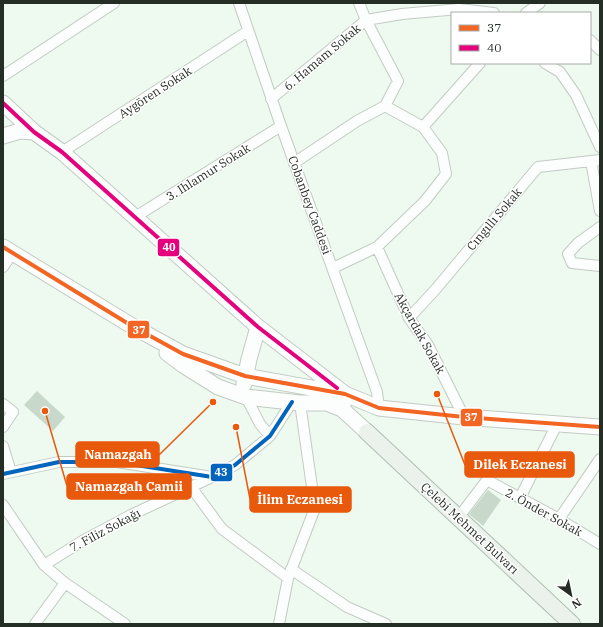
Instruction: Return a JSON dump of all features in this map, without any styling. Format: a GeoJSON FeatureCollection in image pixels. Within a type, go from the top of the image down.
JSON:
{"type":"FeatureCollection","features":[{"type":"Feature","properties":{"kind":"main road"},"geometry":{"type":"LineString","coordinates":[[3,103],[34,132],[62,152],[258,327],[345,394]]}},
{"type":"Feature","properties":{"kind":"main road"},"geometry":{"type":"LineString","coordinates":[[3,136],[20,131],[34,132]]}},
{"type":"Feature","properties":{"kind":"main road"},"geometry":{"type":"LineString","coordinates":[[8,249],[132,326],[183,354],[245,376],[345,394],[379,408],[464,417],[600,426]]}},
{"type":"Feature","properties":{"kind":"main road"},"geometry":{"type":"LineString","coordinates":[[132,326],[188,368],[218,387],[246,397],[296,403],[327,403],[342,409],[367,432]]}},
{"type":"Feature","properties":{"kind":"main road"},"geometry":{"type":"LineString","coordinates":[[246,397],[244,385],[245,376],[258,327]]}},
{"type":"Feature","properties":{"kind":"main road"},"geometry":{"type":"LineString","coordinates":[[342,409],[345,394]]}},
{"type":"Feature","properties":{"kind":"main road","name":"Çelebi Mehmet Bulvarı"},"geometry":{"type":"LineString","coordinates":[[367,432],[572,624]]}},
{"type":"Feature","properties":{"kind":"street"},"geometry":{"type":"LineString","coordinates":[[3,76],[114,3]]}},
{"type":"Feature","properties":{"kind":"street"},"geometry":{"type":"LineString","coordinates":[[294,163],[358,121],[385,106],[398,81],[366,20],[359,3]]}},
{"type":"Feature","properties":{"kind":"street"},"geometry":{"type":"LineString","coordinates":[[527,12],[540,3]]}},
{"type":"Feature","properties":{"kind":"street","name":"Cobanbey Caddesi"},"geometry":{"type":"LineString","coordinates":[[241,4],[248,32],[271,99],[377,392],[379,408]]}},
{"type":"Feature","properties":{"kind":"street","name":"6. Hamam Sokak"},"geometry":{"type":"LineString","coordinates":[[271,99],[366,20],[402,14],[459,9],[485,12]]}},
{"type":"Feature","properties":{"kind":"street","name":"Aygören Sokak"},"geometry":{"type":"LineString","coordinates":[[62,152],[248,32]]}},
{"type":"Feature","properties":{"kind":"street"},"geometry":{"type":"LineString","coordinates":[[591,41],[600,50]]}},
{"type":"Feature","properties":{"kind":"street"},"geometry":{"type":"LineString","coordinates":[[423,127],[479,64]]}},
{"type":"Feature","properties":{"kind":"street"},"geometry":{"type":"LineString","coordinates":[[547,64],[560,72],[576,95],[600,147]]}},
{"type":"Feature","properties":{"kind":"street"},"geometry":{"type":"LineString","coordinates":[[333,268],[377,247],[426,201],[446,174],[442,153],[423,127],[385,106]]}},
{"type":"Feature","properties":{"kind":"street","name":"3. Ihlamur Sokak"},"geometry":{"type":"LineString","coordinates":[[135,217],[281,126]]}},
{"type":"Feature","properties":{"kind":"street"},"geometry":{"type":"LineString","coordinates":[[595,160],[600,211]]}},
{"type":"Feature","properties":{"kind":"street","name":"Cıngıllı Sokak"},"geometry":{"type":"LineString","coordinates":[[409,318],[435,290],[538,167],[595,160]]}},
{"type":"Feature","properties":{"kind":"street"},"geometry":{"type":"LineString","coordinates":[[600,227],[578,243],[568,254],[572,263],[600,266]]}},
{"type":"Feature","properties":{"kind":"street","name":"Akçardak Sokak"},"geometry":{"type":"LineString","coordinates":[[377,247],[409,318],[428,346],[464,417]]}},
{"type":"Feature","properties":{"kind":"street"},"geometry":{"type":"LineString","coordinates":[[3,267],[8,249]]}},
{"type":"Feature","properties":{"kind":"street"},"geometry":{"type":"LineString","coordinates":[[246,397],[260,424],[270,436]]}},
{"type":"Feature","properties":{"kind":"street"},"geometry":{"type":"LineString","coordinates":[[279,624],[289,574],[315,508],[296,403]]}},
{"type":"Feature","properties":{"kind":"street","name":"7. Filiz Sokağı"},"geometry":{"type":"LineString","coordinates":[[44,566],[91,537],[131,515],[235,466],[270,436],[296,403]]}},
{"type":"Feature","properties":{"kind":"street"},"geometry":{"type":"LineString","coordinates":[[3,404],[13,412],[3,428]]}},
{"type":"Feature","properties":{"kind":"street"},"geometry":{"type":"LineString","coordinates":[[520,498],[557,424]]}},
{"type":"Feature","properties":{"kind":"street"},"geometry":{"type":"LineString","coordinates":[[3,446],[7,473],[59,462],[117,462],[212,477]]}},
{"type":"Feature","properties":{"kind":"street"},"geometry":{"type":"LineString","coordinates":[[559,519],[600,459]]}},
{"type":"Feature","properties":{"kind":"street","name":"2. Önder Sokak"},"geometry":{"type":"LineString","coordinates":[[458,518],[487,480],[559,519],[600,544]]}},
{"type":"Feature","properties":{"kind":"street"},"geometry":{"type":"LineString","coordinates":[[191,487],[222,529],[289,574],[347,607],[386,624]]}},
{"type":"Feature","properties":{"kind":"street"},"geometry":{"type":"LineString","coordinates":[[3,505],[44,566],[65,583],[125,624]]}},
{"type":"Feature","properties":{"kind":"street"},"geometry":{"type":"LineString","coordinates":[[35,624],[65,583]]}},
{"type":"Feature","properties":{"kind":"building"},"geometry":{"type":"Polygon","coordinates":[[[37,391],[65,417],[53,431],[24,405],[37,391]]]}},
{"type":"Feature","properties":{"kind":"building"},"geometry":{"type":"Polygon","coordinates":[[[488,490],[501,500],[483,526],[469,514],[488,490]]]}},
{"type":"Feature","properties":{"kind":"transit line","name":"40"},"geometry":{"type":"LineString","coordinates":[[3,103],[34,132],[62,152],[258,327],[337,388]]}},
{"type":"Feature","properties":{"kind":"transit line","name":"37"},"geometry":{"type":"LineString","coordinates":[[3,247],[132,326],[183,354],[245,376],[345,394],[379,408],[464,417],[600,427]]}},
{"type":"Feature","properties":{"kind":"transit line","name":"43"},"geometry":{"type":"LineString","coordinates":[[3,474],[59,462],[117,462],[212,477],[235,465],[270,436],[292,402]]}},
{"type":"Feature","properties":{"kind":"place","name":"Dilek Eczanesi"},"geometry":{"type":"Point","coordinates":[437,394]}},
{"type":"Feature","properties":{"kind":"place","name":"Namazgah"},"geometry":{"type":"Point","coordinates":[213,402]}},
{"type":"Feature","properties":{"kind":"place","name":"Namazgah Camii"},"geometry":{"type":"Point","coordinates":[45,411]}},
{"type":"Feature","properties":{"kind":"place","name":"İlim Eczanesi"},"geometry":{"type":"Point","coordinates":[236,427]}}]}
